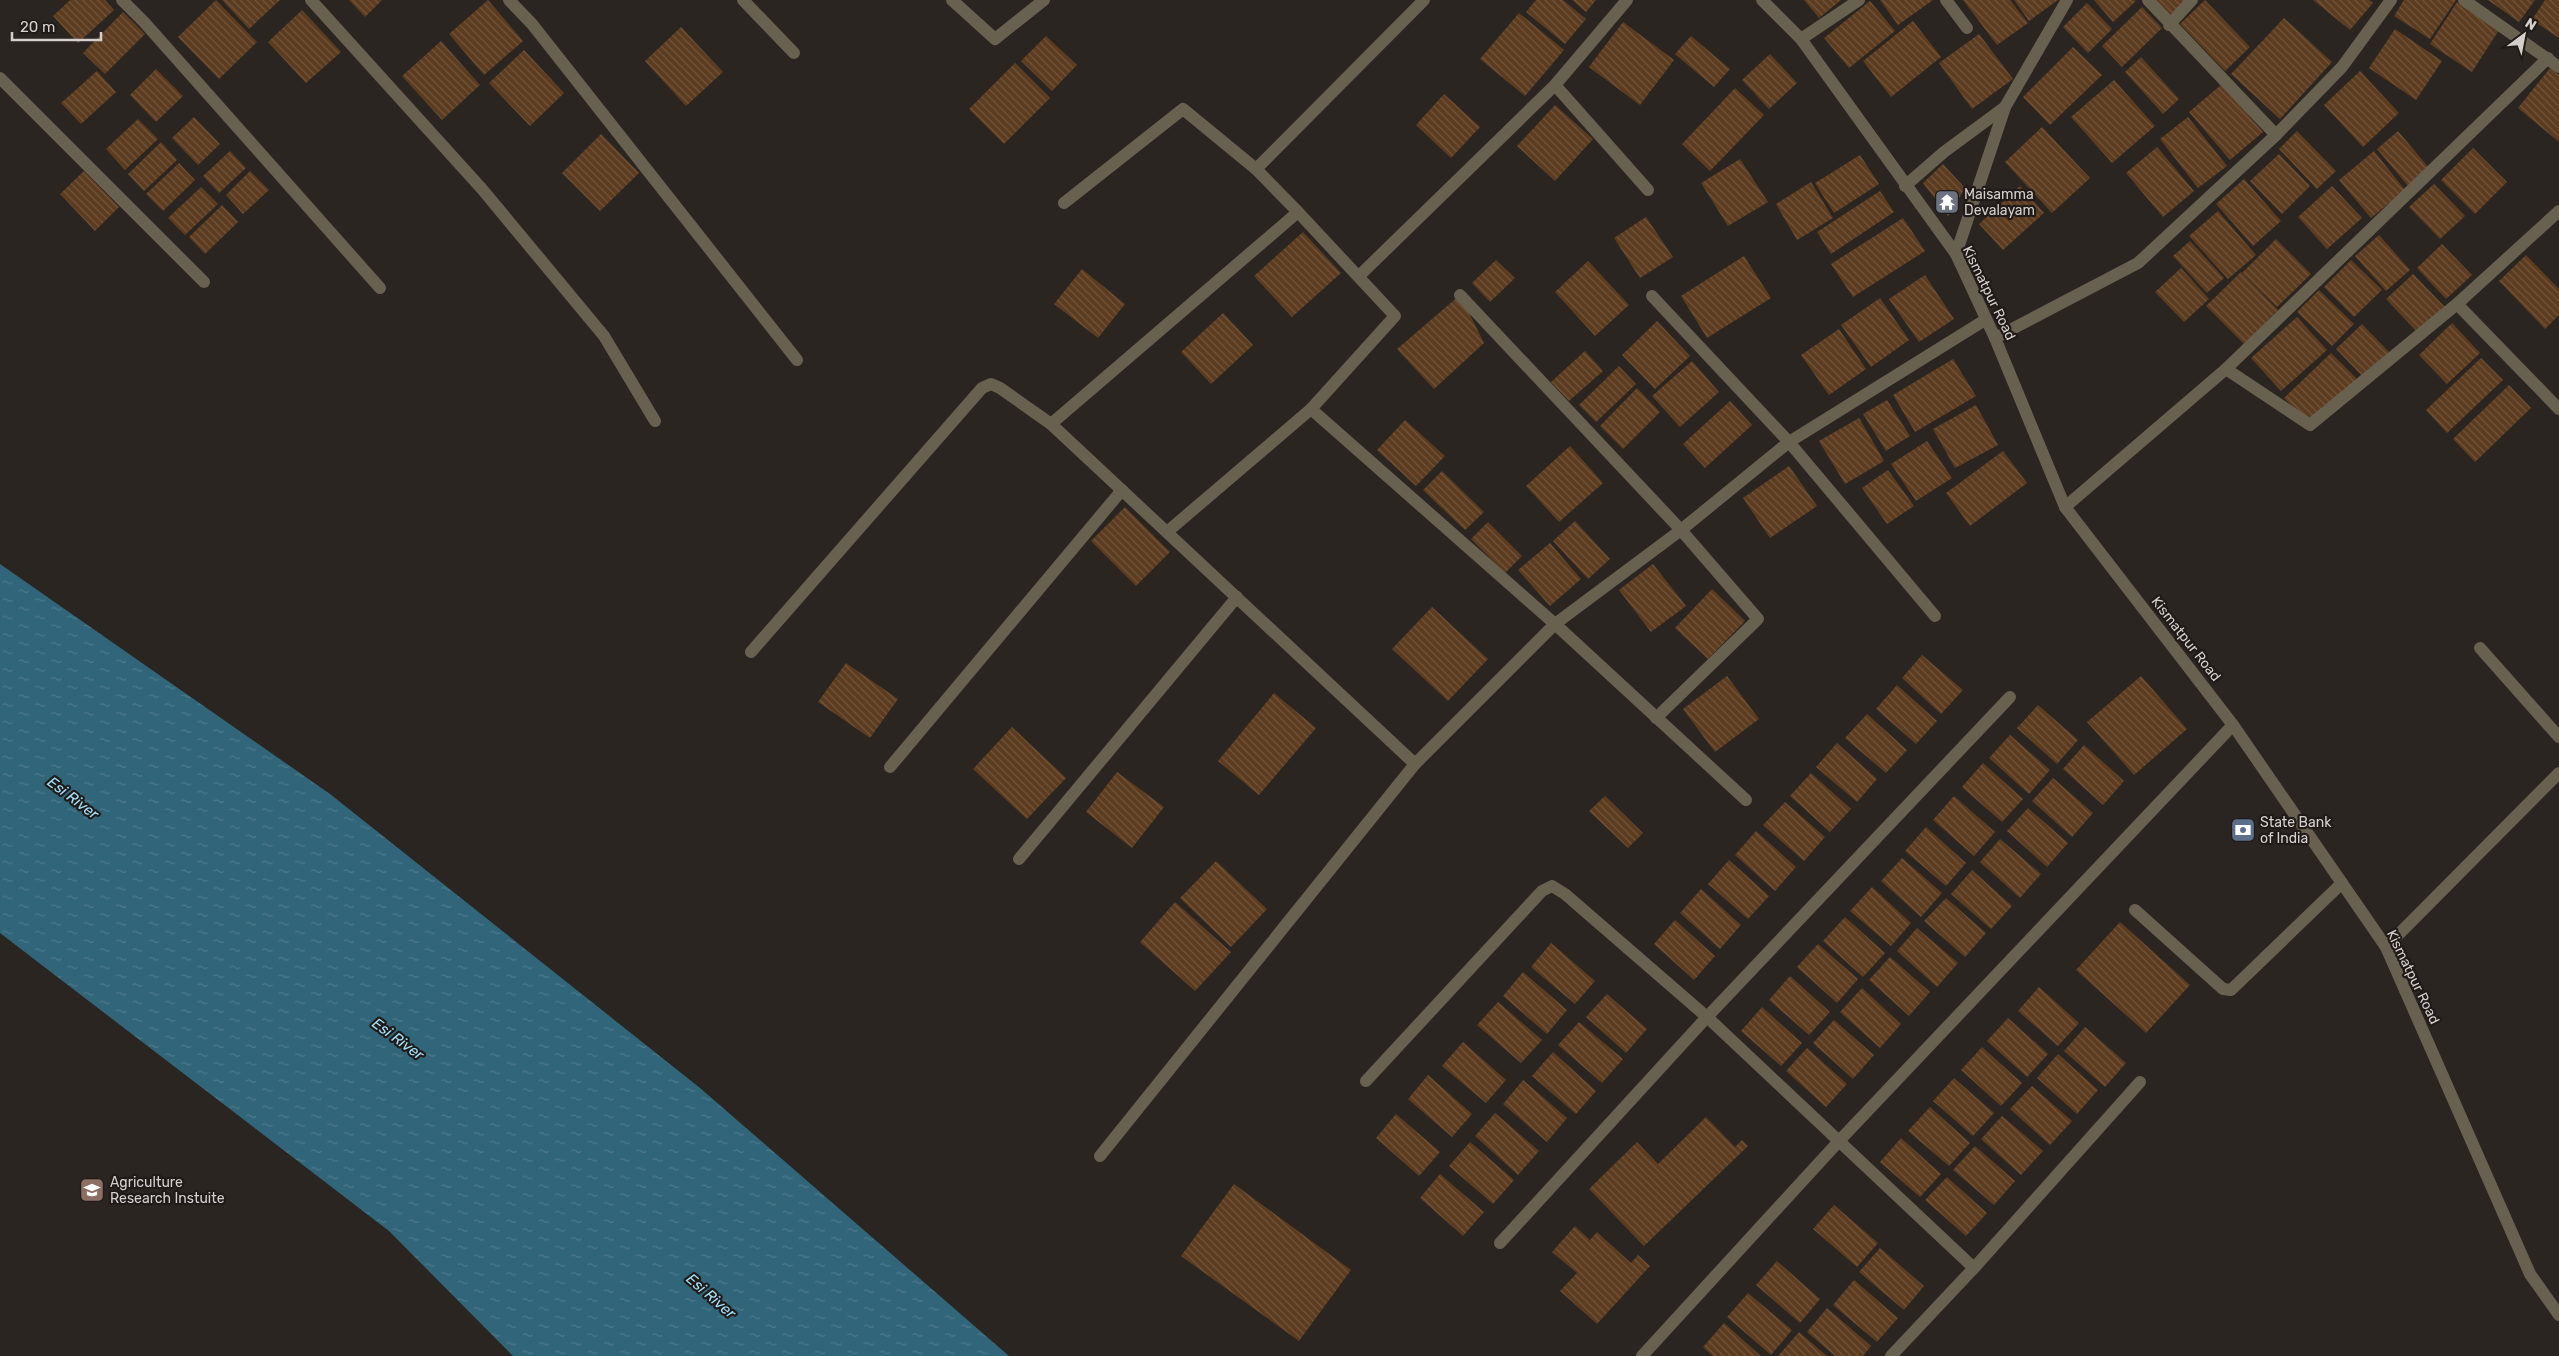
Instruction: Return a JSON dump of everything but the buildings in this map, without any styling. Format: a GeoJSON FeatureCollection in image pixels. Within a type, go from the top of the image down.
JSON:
{"type":"FeatureCollection","features":[{"type":"Feature","properties":{"kind":"street"},"geometry":{"type":"LineString","coordinates":[[122,0],[144,22],[380,288]]}},
{"type":"Feature","properties":{"kind":"street"},"geometry":{"type":"LineString","coordinates":[[311,0],[482,189],[604,336],[655,421]]}},
{"type":"Feature","properties":{"kind":"street"},"geometry":{"type":"LineString","coordinates":[[509,0],[532,24],[797,360]]}},
{"type":"Feature","properties":{"kind":"street"},"geometry":{"type":"LineString","coordinates":[[743,0],[794,52]]}},
{"type":"Feature","properties":{"kind":"street"},"geometry":{"type":"LineString","coordinates":[[952,0],[995,39],[1044,0]]}},
{"type":"Feature","properties":{"kind":"street"},"geometry":{"type":"LineString","coordinates":[[1256,169],[1424,0]]}},
{"type":"Feature","properties":{"kind":"street"},"geometry":{"type":"LineString","coordinates":[[1360,276],[1555,85],[1627,0]]}},
{"type":"Feature","properties":{"kind":"street","name":"Kismatpur Road"},"geometry":{"type":"LineString","coordinates":[[1762,0],[1801,39],[1905,186],[1956,254],[1995,338],[2065,507],[2234,725],[2386,947],[2530,1274],[2559,1315]]}},
{"type":"Feature","properties":{"kind":"street"},"geometry":{"type":"LineString","coordinates":[[1801,39],[1859,0]]}},
{"type":"Feature","properties":{"kind":"street"},"geometry":{"type":"LineString","coordinates":[[1946,0],[1967,28]]}},
{"type":"Feature","properties":{"kind":"street"},"geometry":{"type":"LineString","coordinates":[[1956,254],[2006,107],[2068,0]]}},
{"type":"Feature","properties":{"kind":"street"},"geometry":{"type":"LineString","coordinates":[[2148,0],[2276,134]]}},
{"type":"Feature","properties":{"kind":"street"},"geometry":{"type":"LineString","coordinates":[[2170,25],[2192,0]]}},
{"type":"Feature","properties":{"kind":"street"},"geometry":{"type":"LineString","coordinates":[[1995,338],[2138,263],[2276,134],[2342,67],[2391,0]]}},
{"type":"Feature","properties":{"kind":"street"},"geometry":{"type":"LineString","coordinates":[[2464,0],[2559,67]]}},
{"type":"Feature","properties":{"kind":"street"},"geometry":{"type":"LineString","coordinates":[[2065,507],[2226,369],[2548,58]]}},
{"type":"Feature","properties":{"kind":"street"},"geometry":{"type":"LineString","coordinates":[[0,78],[204,282]]}},
{"type":"Feature","properties":{"kind":"street"},"geometry":{"type":"LineString","coordinates":[[1555,85],[1648,190]]}},
{"type":"Feature","properties":{"kind":"street"},"geometry":{"type":"LineString","coordinates":[[1905,186],[1944,152],[2006,107]]}},
{"type":"Feature","properties":{"kind":"street"},"geometry":{"type":"LineString","coordinates":[[1064,203],[1183,109],[1256,169],[1360,276],[1395,316],[1311,409],[1167,532]]}},
{"type":"Feature","properties":{"kind":"street"},"geometry":{"type":"LineString","coordinates":[[2226,369],[2310,425],[2457,304],[2559,211]]}},
{"type":"Feature","properties":{"kind":"street"},"geometry":{"type":"LineString","coordinates":[[1051,424],[1298,212]]}},
{"type":"Feature","properties":{"kind":"street"},"geometry":{"type":"LineString","coordinates":[[1460,295],[1681,530],[1758,619],[1656,718]]}},
{"type":"Feature","properties":{"kind":"street"},"geometry":{"type":"LineString","coordinates":[[1652,296],[1789,442],[1935,616]]}},
{"type":"Feature","properties":{"kind":"street"},"geometry":{"type":"LineString","coordinates":[[2457,304],[2559,409]]}},
{"type":"Feature","properties":{"kind":"street"},"geometry":{"type":"LineString","coordinates":[[1100,1156],[1415,764],[1555,624],[1681,530],[1789,442],[1985,320]]}},
{"type":"Feature","properties":{"kind":"street"},"geometry":{"type":"LineString","coordinates":[[751,652],[982,388],[991,384],[1000,388],[1051,424],[1415,764]]}},
{"type":"Feature","properties":{"kind":"street"},"geometry":{"type":"LineString","coordinates":[[1311,409],[1555,624],[1746,800]]}},
{"type":"Feature","properties":{"kind":"street"},"geometry":{"type":"LineString","coordinates":[[890,767],[1122,490]]}},
{"type":"Feature","properties":{"kind":"street"},"geometry":{"type":"LineString","coordinates":[[1019,859],[1237,597]]}},
{"type":"Feature","properties":{"kind":"street"},"geometry":{"type":"LineString","coordinates":[[2480,648],[2559,737]]}},
{"type":"Feature","properties":{"kind":"street"},"geometry":{"type":"LineString","coordinates":[[1500,1243],[1707,1017],[2010,697]]}},
{"type":"Feature","properties":{"kind":"street"},"geometry":{"type":"LineString","coordinates":[[1642,1356],[1840,1140],[2234,725]]}},
{"type":"Feature","properties":{"kind":"street"},"geometry":{"type":"LineString","coordinates":[[2386,947],[2559,773]]}},
{"type":"Feature","properties":{"kind":"street"},"geometry":{"type":"LineString","coordinates":[[2135,910],[2223,989],[2231,990],[2342,883]]}},
{"type":"Feature","properties":{"kind":"street"},"geometry":{"type":"LineString","coordinates":[[1366,1081],[1542,891],[1552,886],[1565,894],[1707,1017],[1974,1268]]}},
{"type":"Feature","properties":{"kind":"street"},"geometry":{"type":"LineString","coordinates":[[1891,1356],[1974,1268],[2140,1082]]}},
{"type":"Feature","properties":{"kind":"water","name":"Esi River"},"geometry":{"type":"Polygon","coordinates":[[[0,564],[330,794],[700,1088],[1009,1356],[513,1356],[389,1231],[0,933],[0,564]]]}},
{"type":"Feature","properties":{"kind":"place","name":"Maisamma Devalayam"},"geometry":{"type":"Point","coordinates":[1947,202]}},
{"type":"Feature","properties":{"kind":"place","name":"State Bank of India"},"geometry":{"type":"Point","coordinates":[2243,830]}},
{"type":"Feature","properties":{"kind":"place","name":"Agriculture Research Instuite"},"geometry":{"type":"Point","coordinates":[92,1190]}}]}
